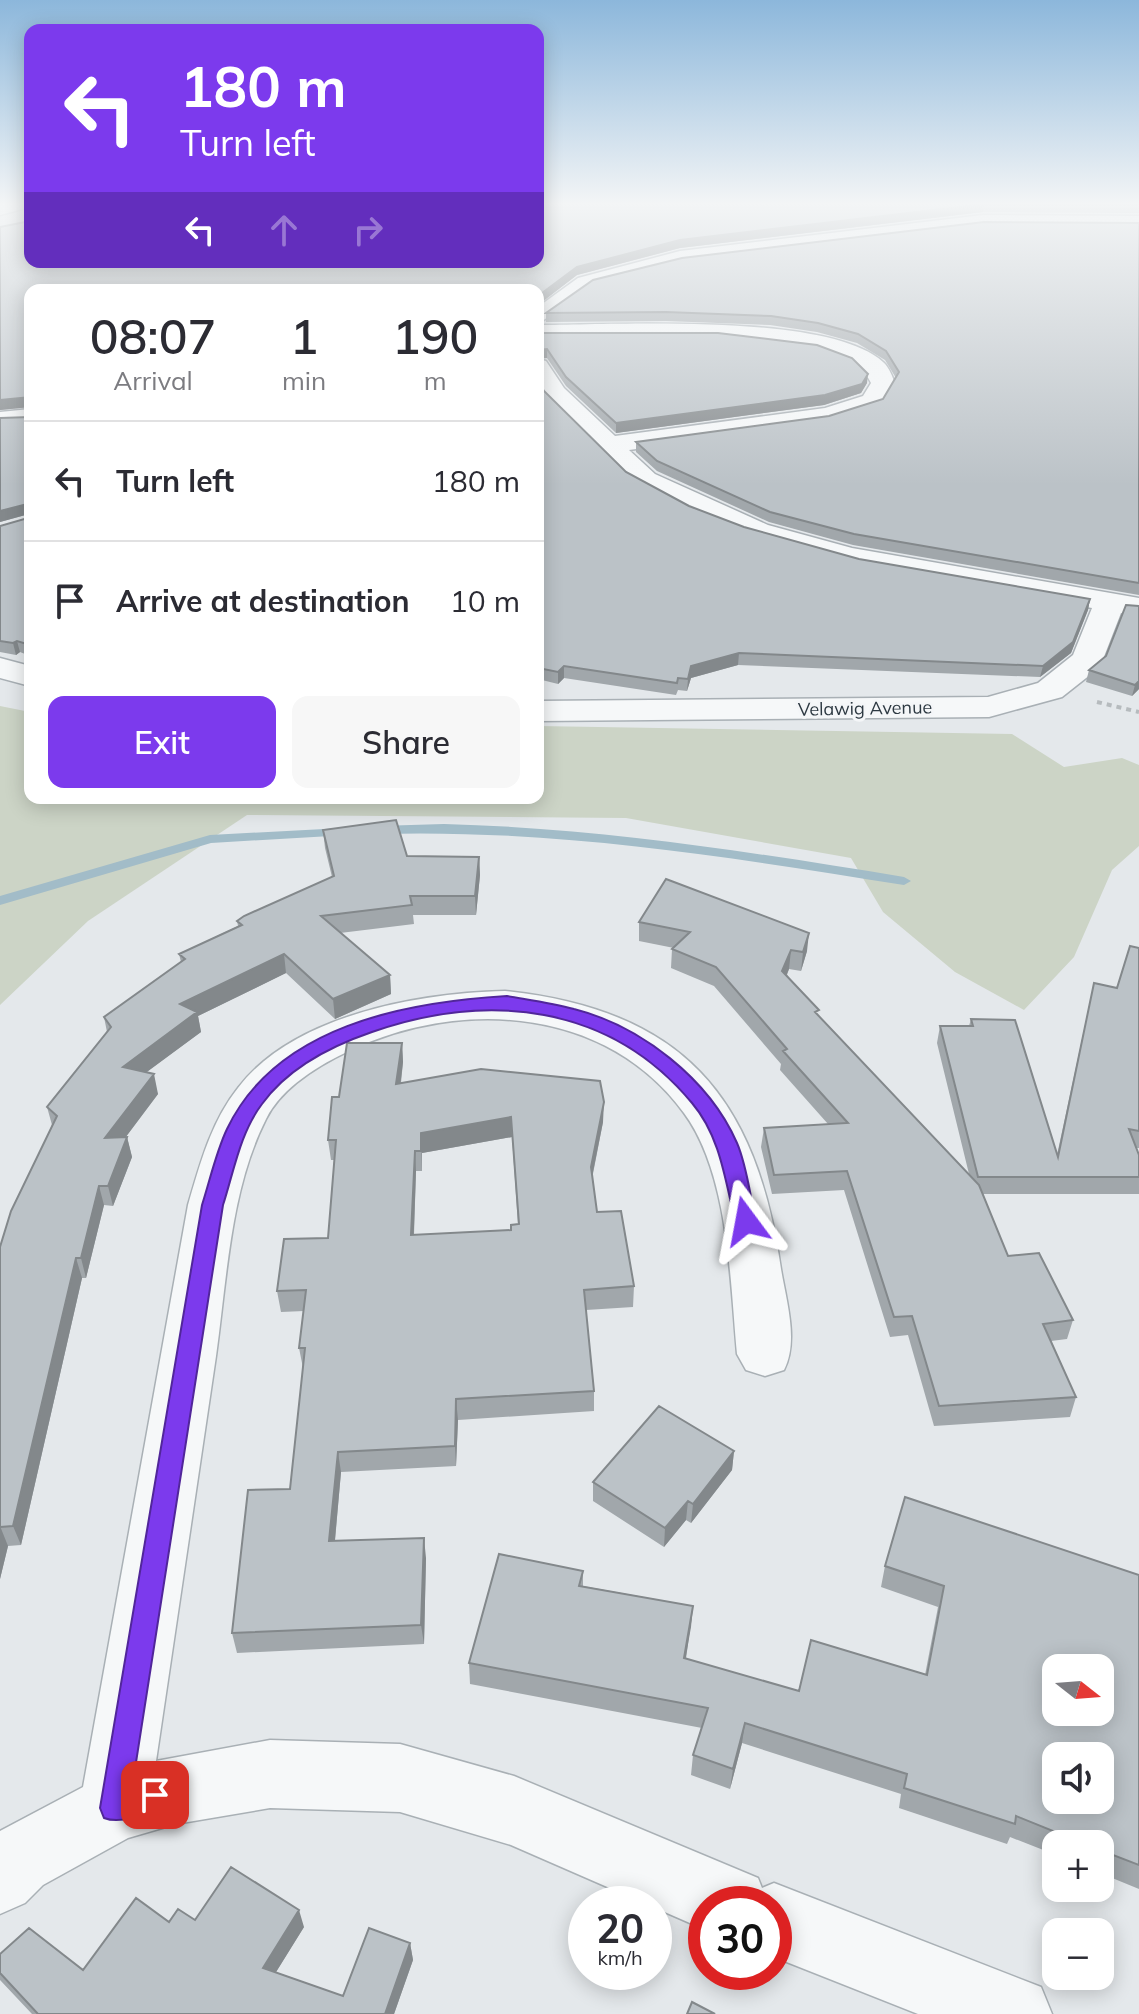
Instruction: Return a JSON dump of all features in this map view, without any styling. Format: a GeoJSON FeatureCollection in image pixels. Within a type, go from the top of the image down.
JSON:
{"type":"FeatureCollection","features":[{"type":"Feature","properties":{"kind":"street"},"geometry":{"type":"LineString","coordinates":[[544,313],[565,297]]}},
{"type":"Feature","properties":{"kind":"street"},"geometry":{"type":"LineString","coordinates":[[544,332],[776,337],[855,354],[875,367],[883,383],[872,401],[828,415],[609,445]]}},
{"type":"Feature","properties":{"kind":"street"},"geometry":{"type":"LineString","coordinates":[[544,376],[555,393],[645,480],[758,531],[850,556],[1125,605]]}},
{"type":"Feature","properties":{"kind":"street"},"geometry":{"type":"LineString","coordinates":[[1,419],[24,417]]}},
{"type":"Feature","properties":{"kind":"street","name":"Velawig Avenue"},"geometry":{"type":"LineString","coordinates":[[544,711],[989,707],[1050,690],[1088,660],[1125,605]]}},
{"type":"Feature","properties":{"kind":"street"},"geometry":{"type":"LineString","coordinates":[[0,668],[24,674]]}},
{"type":"Feature","properties":{"kind":"street"},"geometry":{"type":"LineString","coordinates":[[114,1808],[213,1205],[236,1130],[255,1098],[287,1067],[334,1038],[405,1014],[456,1005],[507,1002],[572,1014],[624,1036],[666,1065],[700,1099],[727,1143],[752,1246],[765,1354]]}},
{"type":"Feature","properties":{"kind":"street"},"geometry":{"type":"LineString","coordinates":[[0,1878],[18,1860],[114,1808],[176,1789],[270,1774],[400,1778],[514,1811],[690,1886]]}},
{"type":"Feature","properties":{"kind":"street"},"geometry":{"type":"LineString","coordinates":[[792,1927],[1014,2014]]}},
{"type":"Feature","properties":{"kind":"shaded area"},"geometry":{"type":"Polygon","coordinates":[[[0,706],[24,711],[24,804],[544,804],[544,726],[1012,734],[1064,767],[1122,758],[1139,765],[1139,846],[1112,870],[1074,957],[1024,1010],[955,972],[883,912],[851,858],[626,818],[247,815],[88,921],[0,1005],[0,706]]]}},
{"type":"Feature","properties":{"kind":"building"},"geometry":{"type":"Polygon","coordinates":[[[0,297],[24,297],[24,398],[0,400],[0,297]]]}},
{"type":"Feature","properties":{"kind":"building"},"geometry":{"type":"Polygon","coordinates":[[[569,297],[1139,297],[1139,583],[854,534],[770,512],[657,461],[636,442],[829,416],[883,399],[899,372],[886,351],[858,334],[818,323],[771,316],[666,312],[546,313],[569,297]]]}},
{"type":"Feature","properties":{"kind":"building"},"geometry":{"type":"Polygon","coordinates":[[[544,333],[718,333],[817,345],[852,358],[868,374],[862,384],[825,395],[616,423],[566,377],[547,349],[544,349],[544,333]]]}},
{"type":"Feature","properties":{"kind":"building"},"geometry":{"type":"Polygon","coordinates":[[[544,391],[626,472],[689,506],[744,527],[859,559],[1090,599],[1073,642],[1043,666],[739,653],[691,666],[688,679],[678,678],[677,683],[564,666],[558,672],[544,669],[544,391]]]}},
{"type":"Feature","properties":{"kind":"building"},"geometry":{"type":"Polygon","coordinates":[[[24,417],[24,505],[0,511],[0,418],[24,417]]]}},
{"type":"Feature","properties":{"kind":"building"},"geometry":{"type":"Polygon","coordinates":[[[24,519],[24,643],[0,641],[0,526],[24,519]]]}},
{"type":"Feature","properties":{"kind":"building"},"geometry":{"type":"Polygon","coordinates":[[[1126,605],[1139,606],[1139,681],[1135,685],[1089,670],[1106,656],[1126,605]]]}},
{"type":"Feature","properties":{"kind":"building"},"geometry":{"type":"Polygon","coordinates":[[[396,820],[407,856],[479,857],[475,896],[410,896],[412,905],[321,916],[390,975],[333,999],[284,954],[180,1004],[197,1012],[123,1067],[154,1074],[105,1138],[127,1137],[108,1186],[99,1186],[81,1258],[76,1258],[13,1526],[0,1527],[0,1247],[11,1211],[57,1116],[47,1107],[111,1027],[104,1017],[185,959],[179,954],[242,925],[237,921],[244,916],[334,876],[323,830],[396,820]]]}},
{"type":"Feature","properties":{"kind":"building"},"geometry":{"type":"Polygon","coordinates":[[[666,879],[809,933],[803,952],[791,950],[782,971],[819,1010],[815,1012],[979,1185],[1008,1256],[1039,1253],[1073,1320],[1043,1324],[1076,1397],[939,1406],[912,1316],[894,1317],[847,1171],[774,1175],[764,1128],[848,1123],[783,1051],[787,1049],[716,967],[672,949],[690,932],[639,922],[666,879]]]}},
{"type":"Feature","properties":{"kind":"building"},"geometry":{"type":"Polygon","coordinates":[[[1130,946],[1139,948],[1139,1131],[1129,1129],[1139,1155],[1139,1177],[978,1177],[940,1026],[973,1026],[971,1019],[1015,1020],[1058,1157],[1094,983],[1117,988],[1130,946]]]}},
{"type":"Feature","properties":{"kind":"building"},"geometry":{"type":"Polygon","coordinates":[[[347,1043],[402,1043],[396,1084],[481,1069],[600,1081],[604,1102],[591,1167],[597,1212],[621,1211],[634,1286],[584,1290],[594,1391],[456,1399],[455,1446],[338,1452],[329,1541],[424,1538],[421,1625],[232,1633],[248,1490],[290,1489],[305,1348],[299,1348],[306,1290],[277,1291],[284,1239],[328,1238],[336,1140],[328,1140],[332,1097],[339,1097],[347,1043]],[[511,1117],[421,1133],[421,1151],[415,1151],[411,1235],[511,1230],[511,1225],[519,1224],[511,1117]]]}},
{"type":"Feature","properties":{"kind":"building"},"geometry":{"type":"Polygon","coordinates":[[[659,1406],[734,1451],[693,1504],[688,1501],[665,1528],[593,1482],[659,1406]]]}},
{"type":"Feature","properties":{"kind":"building"},"geometry":{"type":"Polygon","coordinates":[[[905,1497],[1139,1575],[1139,1865],[1114,1855],[1114,1830],[1050,1830],[1016,1816],[1015,1824],[904,1788],[907,1774],[745,1723],[733,1769],[693,1755],[708,1708],[469,1663],[499,1554],[583,1571],[579,1586],[693,1606],[684,1658],[799,1691],[811,1640],[927,1675],[944,1586],[885,1566],[905,1497]]]}},
{"type":"Feature","properties":{"kind":"building"},"geometry":{"type":"Polygon","coordinates":[[[231,1867],[299,1910],[263,1968],[343,1996],[369,1928],[410,1943],[385,2014],[38,2014],[0,1973],[0,1954],[29,1928],[83,1970],[136,1898],[169,1922],[178,1909],[195,1920],[231,1867]]]}},
{"type":"Feature","properties":{"kind":"building"},"geometry":{"type":"Polygon","coordinates":[[[692,2002],[715,2014],[687,2014],[692,2002]]]}},
{"type":"Feature","properties":{"kind":"waterway"},"geometry":{"type":"LineString","coordinates":[[378,830],[444,828],[576,835],[708,850],[904,881]]}},
{"type":"Feature","properties":{"kind":"waterway"},"geometry":{"type":"LineString","coordinates":[[0,901],[210,839],[343,832]]}},
{"type":"Feature","properties":{"kind":"route"},"geometry":{"type":"LineString","coordinates":[[155,1795],[114,1808],[213,1205],[236,1130],[255,1098],[287,1067],[334,1038],[405,1014],[456,1005],[507,1002],[572,1014],[624,1036],[666,1065],[700,1099],[727,1143],[746,1221]]}}]}
